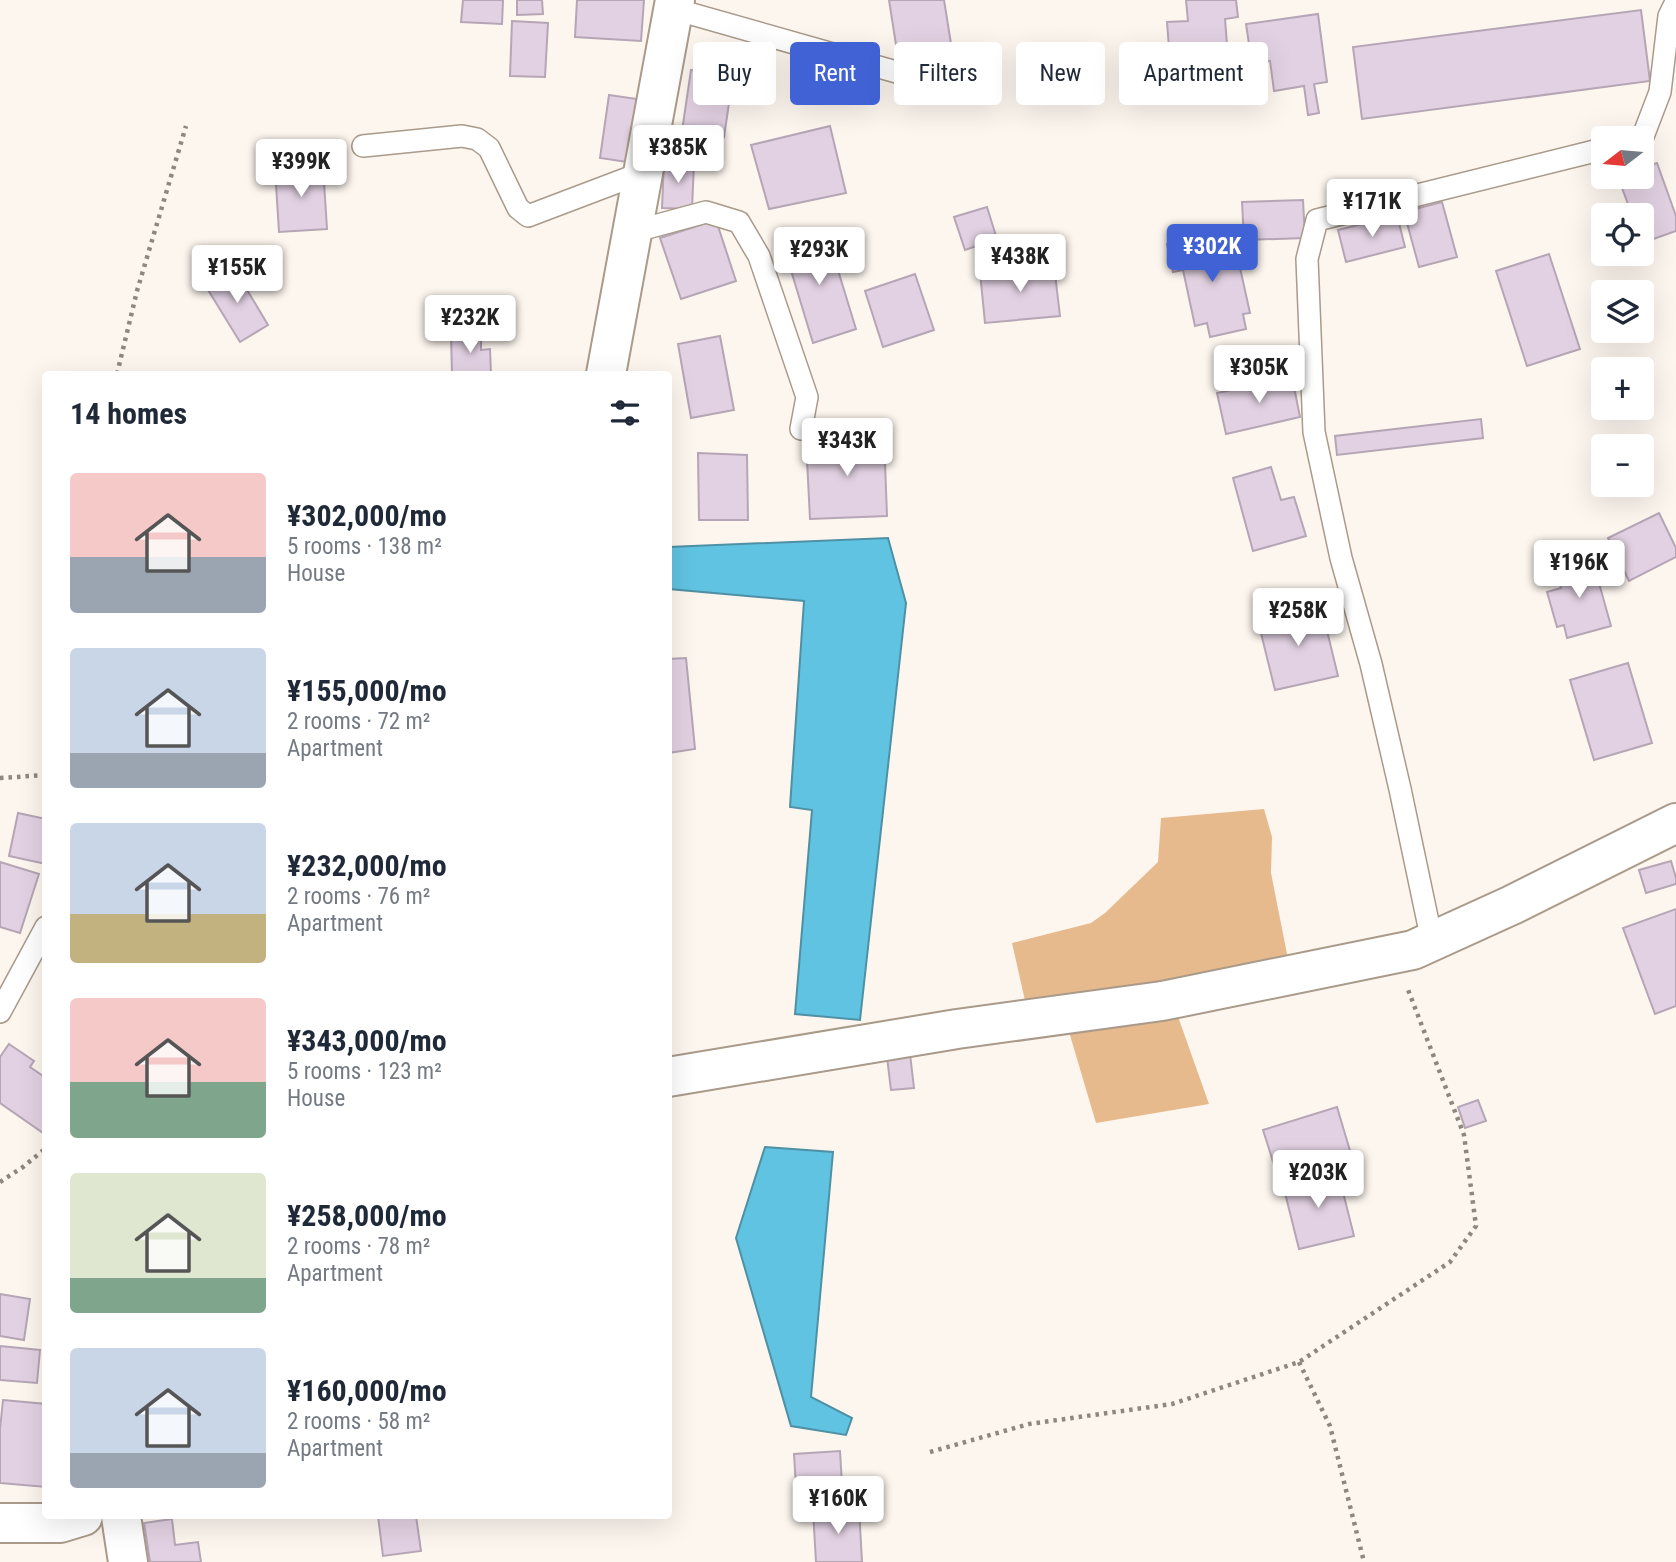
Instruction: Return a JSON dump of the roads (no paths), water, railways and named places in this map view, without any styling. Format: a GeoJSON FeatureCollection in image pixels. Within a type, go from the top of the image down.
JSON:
{"type":"FeatureCollection","features":[{"type":"Feature","properties":{"kind":"street"},"geometry":{"type":"LineString","coordinates":[[607,371],[675,4]]}},
{"type":"Feature","properties":{"kind":"street"},"geometry":{"type":"LineString","coordinates":[[672,1076],[957,1029],[1162,1001],[1413,950],[1512,905],[1676,823]]}},
{"type":"Feature","properties":{"kind":"street"},"geometry":{"type":"LineString","coordinates":[[0,1523],[60,1523],[73,1519]]}},
{"type":"Feature","properties":{"kind":"street"},"geometry":{"type":"LineString","coordinates":[[121,1519],[128,1562]]}},
{"type":"Feature","properties":{"kind":"lane"},"geometry":{"type":"LineString","coordinates":[[1647,126],[1660,92],[1669,16],[1676,2]]}},
{"type":"Feature","properties":{"kind":"lane"},"geometry":{"type":"LineString","coordinates":[[675,4],[894,71]]}},
{"type":"Feature","properties":{"kind":"lane"},"geometry":{"type":"LineString","coordinates":[[363,146],[461,136],[477,139],[489,148],[518,208],[527,216],[643,172]]}},
{"type":"Feature","properties":{"kind":"lane"},"geometry":{"type":"LineString","coordinates":[[1432,941],[1400,789],[1371,664],[1340,558],[1314,432],[1307,259],[1317,220],[1591,152]]}},
{"type":"Feature","properties":{"kind":"lane"},"geometry":{"type":"LineString","coordinates":[[632,232],[706,212],[739,222],[760,256],[807,397],[801,429]]}},
{"type":"Feature","properties":{"kind":"lane"},"geometry":{"type":"LineString","coordinates":[[0,1012],[42,934]]}},
{"type":"Feature","properties":{"kind":"water"},"geometry":{"type":"Polygon","coordinates":[[[888,538],[906,603],[860,1020],[795,1014],[812,810],[790,807],[804,601],[672,589],[672,547],[888,538]]]}},
{"type":"Feature","properties":{"kind":"water"},"geometry":{"type":"Polygon","coordinates":[[[765,1147],[833,1152],[811,1397],[852,1418],[846,1435],[791,1426],[736,1238],[765,1147]]]}}]}
